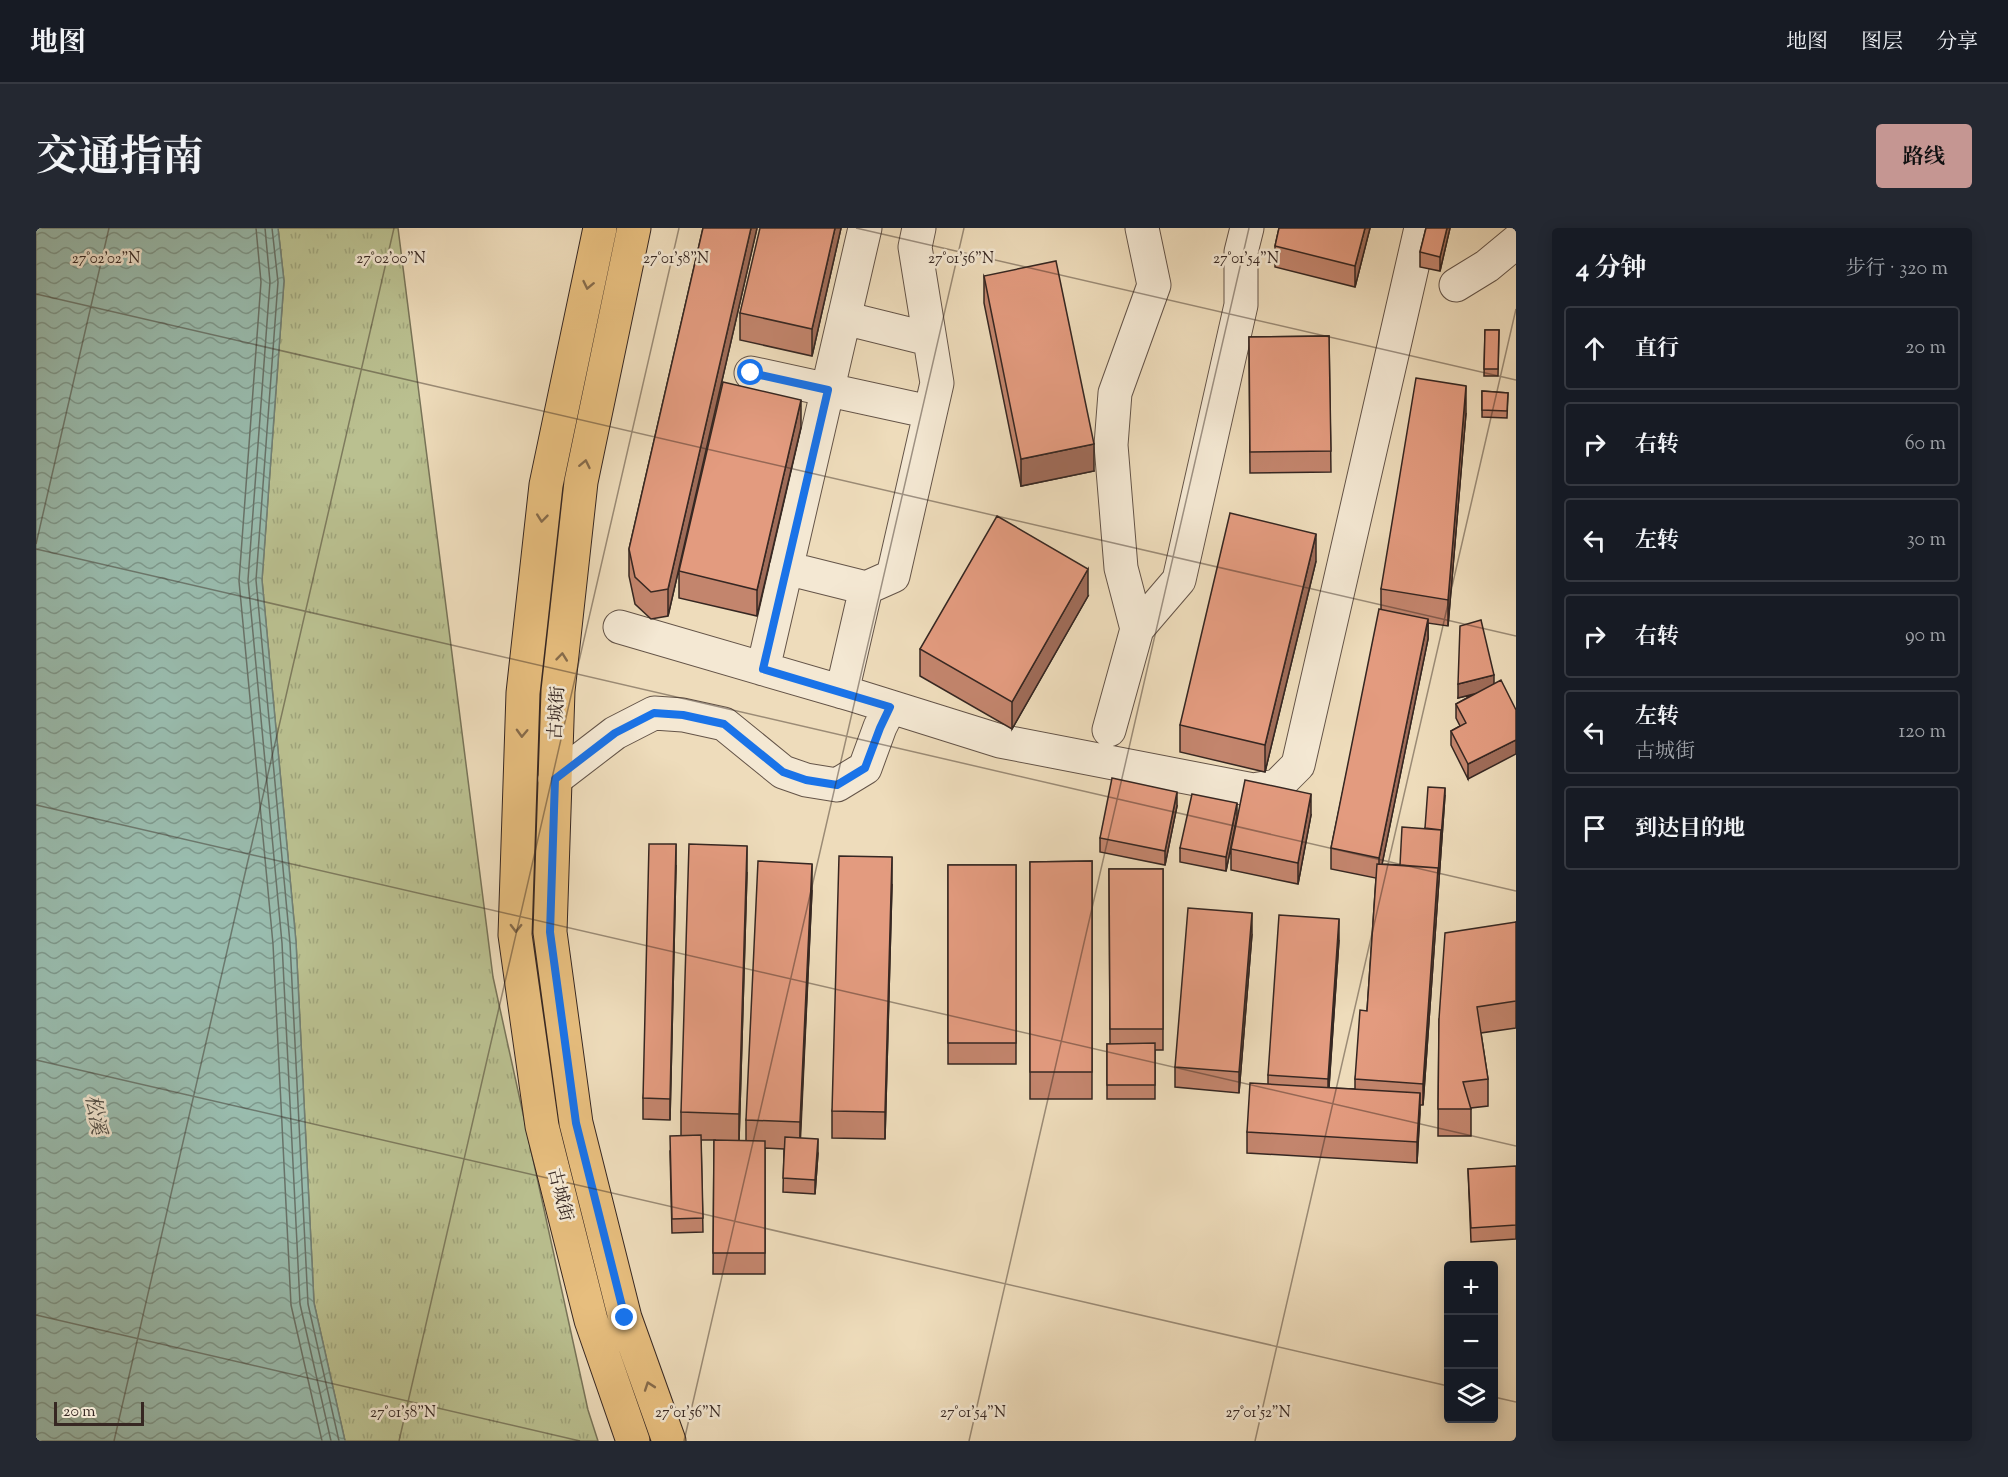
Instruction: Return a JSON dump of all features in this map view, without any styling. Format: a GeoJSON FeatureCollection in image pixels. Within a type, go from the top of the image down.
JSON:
{"type":"FeatureCollection","features":[{"type":"Feature","properties":{"kind":"main road","name":"古城街"},"geometry":{"type":"LineString","coordinates":[[600,228],[546,485],[523,693],[515,935],[542,1126],[591,1320],[633,1441]]}},
{"type":"Feature","properties":{"kind":"main road","name":"古城街"},"geometry":{"type":"LineString","coordinates":[[634,228],[581,482],[558,691],[550,932],[576,1123],[625,1318],[669,1441]]}},
{"type":"Feature","properties":{"kind":"street"},"geometry":{"type":"LineString","coordinates":[[763,669],[865,228]]}},
{"type":"Feature","properties":{"kind":"street"},"geometry":{"type":"LineString","coordinates":[[786,568],[867,588],[893,576],[937,383],[915,247],[917,228]]}},
{"type":"Feature","properties":{"kind":"street"},"geometry":{"type":"LineString","coordinates":[[1137,629],[1121,568],[1111,445],[1115,393],[1154,285],[1142,228]]}},
{"type":"Feature","properties":{"kind":"street"},"geometry":{"type":"LineString","coordinates":[[1109,730],[1137,629],[1179,580],[1241,305],[1241,252],[1247,228]]}},
{"type":"Feature","properties":{"kind":"street"},"geometry":{"type":"LineString","coordinates":[[620,627],[1000,741],[1253,790],[1277,786],[1298,765],[1421,228]]}},
{"type":"Feature","properties":{"kind":"street"},"geometry":{"type":"LineString","coordinates":[[1456,285],[1487,266],[1516,242]]}},
{"type":"Feature","properties":{"kind":"street"},"geometry":{"type":"LineString","coordinates":[[844,318],[929,339]]}},
{"type":"Feature","properties":{"kind":"street"},"geometry":{"type":"LineString","coordinates":[[751,373],[930,412]]}},
{"type":"Feature","properties":{"kind":"street"},"geometry":{"type":"LineString","coordinates":[[842,692],[867,588]]}},
{"type":"Feature","properties":{"kind":"street"},"geometry":{"type":"LineString","coordinates":[[555,779],[615,733],[654,713],[683,715],[724,724],[783,772],[806,780],[837,785],[865,768],[890,707]]}},
{"type":"Feature","properties":{"kind":"street"},"geometry":{"type":"LineString","coordinates":[[1109,730],[1158,771]]}},
{"type":"Feature","properties":{"kind":"street"},"geometry":{"type":"LineString","coordinates":[[1049,750],[1109,730]]}},
{"type":"Feature","properties":{"kind":"green space"},"geometry":{"type":"Polygon","coordinates":[[[278,228],[398,228],[493,977],[588,1410],[598,1441],[345,1441],[314,1303],[296,942],[262,580],[284,281],[278,228]]]}},
{"type":"Feature","properties":{"kind":"water","name":"松溪"},"geometry":{"type":"Polygon","coordinates":[[[36,228],[278,228],[284,281],[262,580],[296,942],[314,1303],[345,1441],[36,1441],[36,228]]]}},
{"type":"Feature","properties":{"kind":"building"},"geometry":{"type":"Polygon","coordinates":[[[703,228],[751,228],[668,589],[651,592],[635,577],[629,549],[703,228]]]}},
{"type":"Feature","properties":{"kind":"building"},"geometry":{"type":"Polygon","coordinates":[[[760,228],[835,228],[812,329],[740,313],[760,228]]]}},
{"type":"Feature","properties":{"kind":"building"},"geometry":{"type":"Polygon","coordinates":[[[1279,228],[1365,228],[1355,266],[1275,246],[1279,228]]]}},
{"type":"Feature","properties":{"kind":"building"},"geometry":{"type":"Polygon","coordinates":[[[1426,228],[1447,228],[1440,257],[1420,252],[1426,228]]]}},
{"type":"Feature","properties":{"kind":"building"},"geometry":{"type":"Polygon","coordinates":[[[1056,261],[1094,444],[1021,459],[984,276],[1056,261]]]}},
{"type":"Feature","properties":{"kind":"building"},"geometry":{"type":"Polygon","coordinates":[[[1485,330],[1499,330],[1498,369],[1484,369],[1485,330]]]}},
{"type":"Feature","properties":{"kind":"building"},"geometry":{"type":"Polygon","coordinates":[[[1329,336],[1331,451],[1250,452],[1249,337],[1329,336]]]}},
{"type":"Feature","properties":{"kind":"building"},"geometry":{"type":"Polygon","coordinates":[[[1416,378],[1466,386],[1448,600],[1381,589],[1416,378]]]}},
{"type":"Feature","properties":{"kind":"building"},"geometry":{"type":"Polygon","coordinates":[[[723,382],[801,400],[757,590],[679,571],[723,382]]]}},
{"type":"Feature","properties":{"kind":"building"},"geometry":{"type":"Polygon","coordinates":[[[1482,391],[1508,393],[1507,411],[1482,410],[1482,391]]]}},
{"type":"Feature","properties":{"kind":"building"},"geometry":{"type":"Polygon","coordinates":[[[1230,513],[1316,534],[1265,745],[1180,725],[1230,513]]]}},
{"type":"Feature","properties":{"kind":"building"},"geometry":{"type":"Polygon","coordinates":[[[997,516],[1088,569],[1012,702],[920,649],[997,516]]]}},
{"type":"Feature","properties":{"kind":"building"},"geometry":{"type":"Polygon","coordinates":[[[1379,609],[1428,619],[1379,858],[1331,848],[1379,609]]]}},
{"type":"Feature","properties":{"kind":"building"},"geometry":{"type":"Polygon","coordinates":[[[1481,620],[1494,675],[1458,684],[1460,626],[1481,620]]]}},
{"type":"Feature","properties":{"kind":"building"},"geometry":{"type":"Polygon","coordinates":[[[1501,680],[1516,710],[1516,740],[1468,764],[1451,731],[1466,723],[1456,704],[1501,680]]]}},
{"type":"Feature","properties":{"kind":"building"},"geometry":{"type":"Polygon","coordinates":[[[1112,778],[1177,792],[1165,851],[1100,838],[1112,778]]]}},
{"type":"Feature","properties":{"kind":"building"},"geometry":{"type":"Polygon","coordinates":[[[1245,780],[1311,794],[1298,863],[1231,849],[1245,780]]]}},
{"type":"Feature","properties":{"kind":"building"},"geometry":{"type":"Polygon","coordinates":[[[1428,787],[1445,788],[1441,837],[1441,830],[1425,828],[1428,787]]]}},
{"type":"Feature","properties":{"kind":"building"},"geometry":{"type":"Polygon","coordinates":[[[1192,794],[1237,803],[1226,857],[1180,848],[1192,794]]]}},
{"type":"Feature","properties":{"kind":"building"},"geometry":{"type":"Polygon","coordinates":[[[1402,827],[1441,830],[1438,875],[1438,868],[1400,865],[1402,827]]]}},
{"type":"Feature","properties":{"kind":"building"},"geometry":{"type":"Polygon","coordinates":[[[649,844],[676,844],[670,1099],[643,1098],[649,844]]]}},
{"type":"Feature","properties":{"kind":"building"},"geometry":{"type":"Polygon","coordinates":[[[689,844],[747,846],[739,1114],[681,1112],[689,844]]]}},
{"type":"Feature","properties":{"kind":"building"},"geometry":{"type":"Polygon","coordinates":[[[839,856],[892,857],[885,1112],[832,1111],[839,856]]]}},
{"type":"Feature","properties":{"kind":"building"},"geometry":{"type":"Polygon","coordinates":[[[758,861],[812,864],[800,1122],[746,1120],[758,861]]]}},
{"type":"Feature","properties":{"kind":"building"},"geometry":{"type":"Polygon","coordinates":[[[1092,861],[1092,1072],[1030,1072],[1030,862],[1092,861]]]}},
{"type":"Feature","properties":{"kind":"building"},"geometry":{"type":"Polygon","coordinates":[[[1377,864],[1438,868],[1423,1084],[1355,1079],[1360,1010],[1367,1011],[1377,864]]]}},
{"type":"Feature","properties":{"kind":"building"},"geometry":{"type":"Polygon","coordinates":[[[948,865],[1016,865],[1016,1043],[948,1043],[948,865]]]}},
{"type":"Feature","properties":{"kind":"building"},"geometry":{"type":"Polygon","coordinates":[[[1109,869],[1163,869],[1163,1029],[1110,1029],[1109,869]]]}},
{"type":"Feature","properties":{"kind":"building"},"geometry":{"type":"Polygon","coordinates":[[[1188,908],[1252,913],[1239,1072],[1175,1067],[1188,908]]]}},
{"type":"Feature","properties":{"kind":"building"},"geometry":{"type":"Polygon","coordinates":[[[1279,915],[1339,919],[1328,1079],[1268,1075],[1279,915]]]}},
{"type":"Feature","properties":{"kind":"building"},"geometry":{"type":"Polygon","coordinates":[[[1516,922],[1516,1001],[1477,1007],[1488,1079],[1463,1082],[1471,1109],[1438,1109],[1439,1019],[1445,933],[1516,922]]]}},
{"type":"Feature","properties":{"kind":"building"},"geometry":{"type":"Polygon","coordinates":[[[1155,1043],[1155,1085],[1107,1085],[1107,1044],[1155,1043]]]}},
{"type":"Feature","properties":{"kind":"building"},"geometry":{"type":"Polygon","coordinates":[[[1250,1083],[1420,1093],[1417,1142],[1247,1132],[1250,1083]]]}},
{"type":"Feature","properties":{"kind":"building"},"geometry":{"type":"Polygon","coordinates":[[[701,1135],[703,1218],[672,1219],[670,1136],[701,1135]]]}},
{"type":"Feature","properties":{"kind":"building"},"geometry":{"type":"Polygon","coordinates":[[[785,1137],[818,1139],[815,1180],[783,1178],[785,1137]]]}},
{"type":"Feature","properties":{"kind":"building"},"geometry":{"type":"Polygon","coordinates":[[[714,1140],[765,1141],[765,1253],[713,1253],[714,1140]]]}},
{"type":"Feature","properties":{"kind":"building"},"geometry":{"type":"Polygon","coordinates":[[[1516,1166],[1516,1225],[1471,1228],[1468,1169],[1516,1166]]]}},
{"type":"Feature","properties":{"kind":"route"},"geometry":{"type":"LineString","coordinates":[[625,1318],[576,1123],[550,932],[555,779],[615,733],[654,713],[683,715],[724,724],[783,772],[806,780],[837,785],[865,768],[890,707],[763,669],[828,390],[751,373]]}}]}
